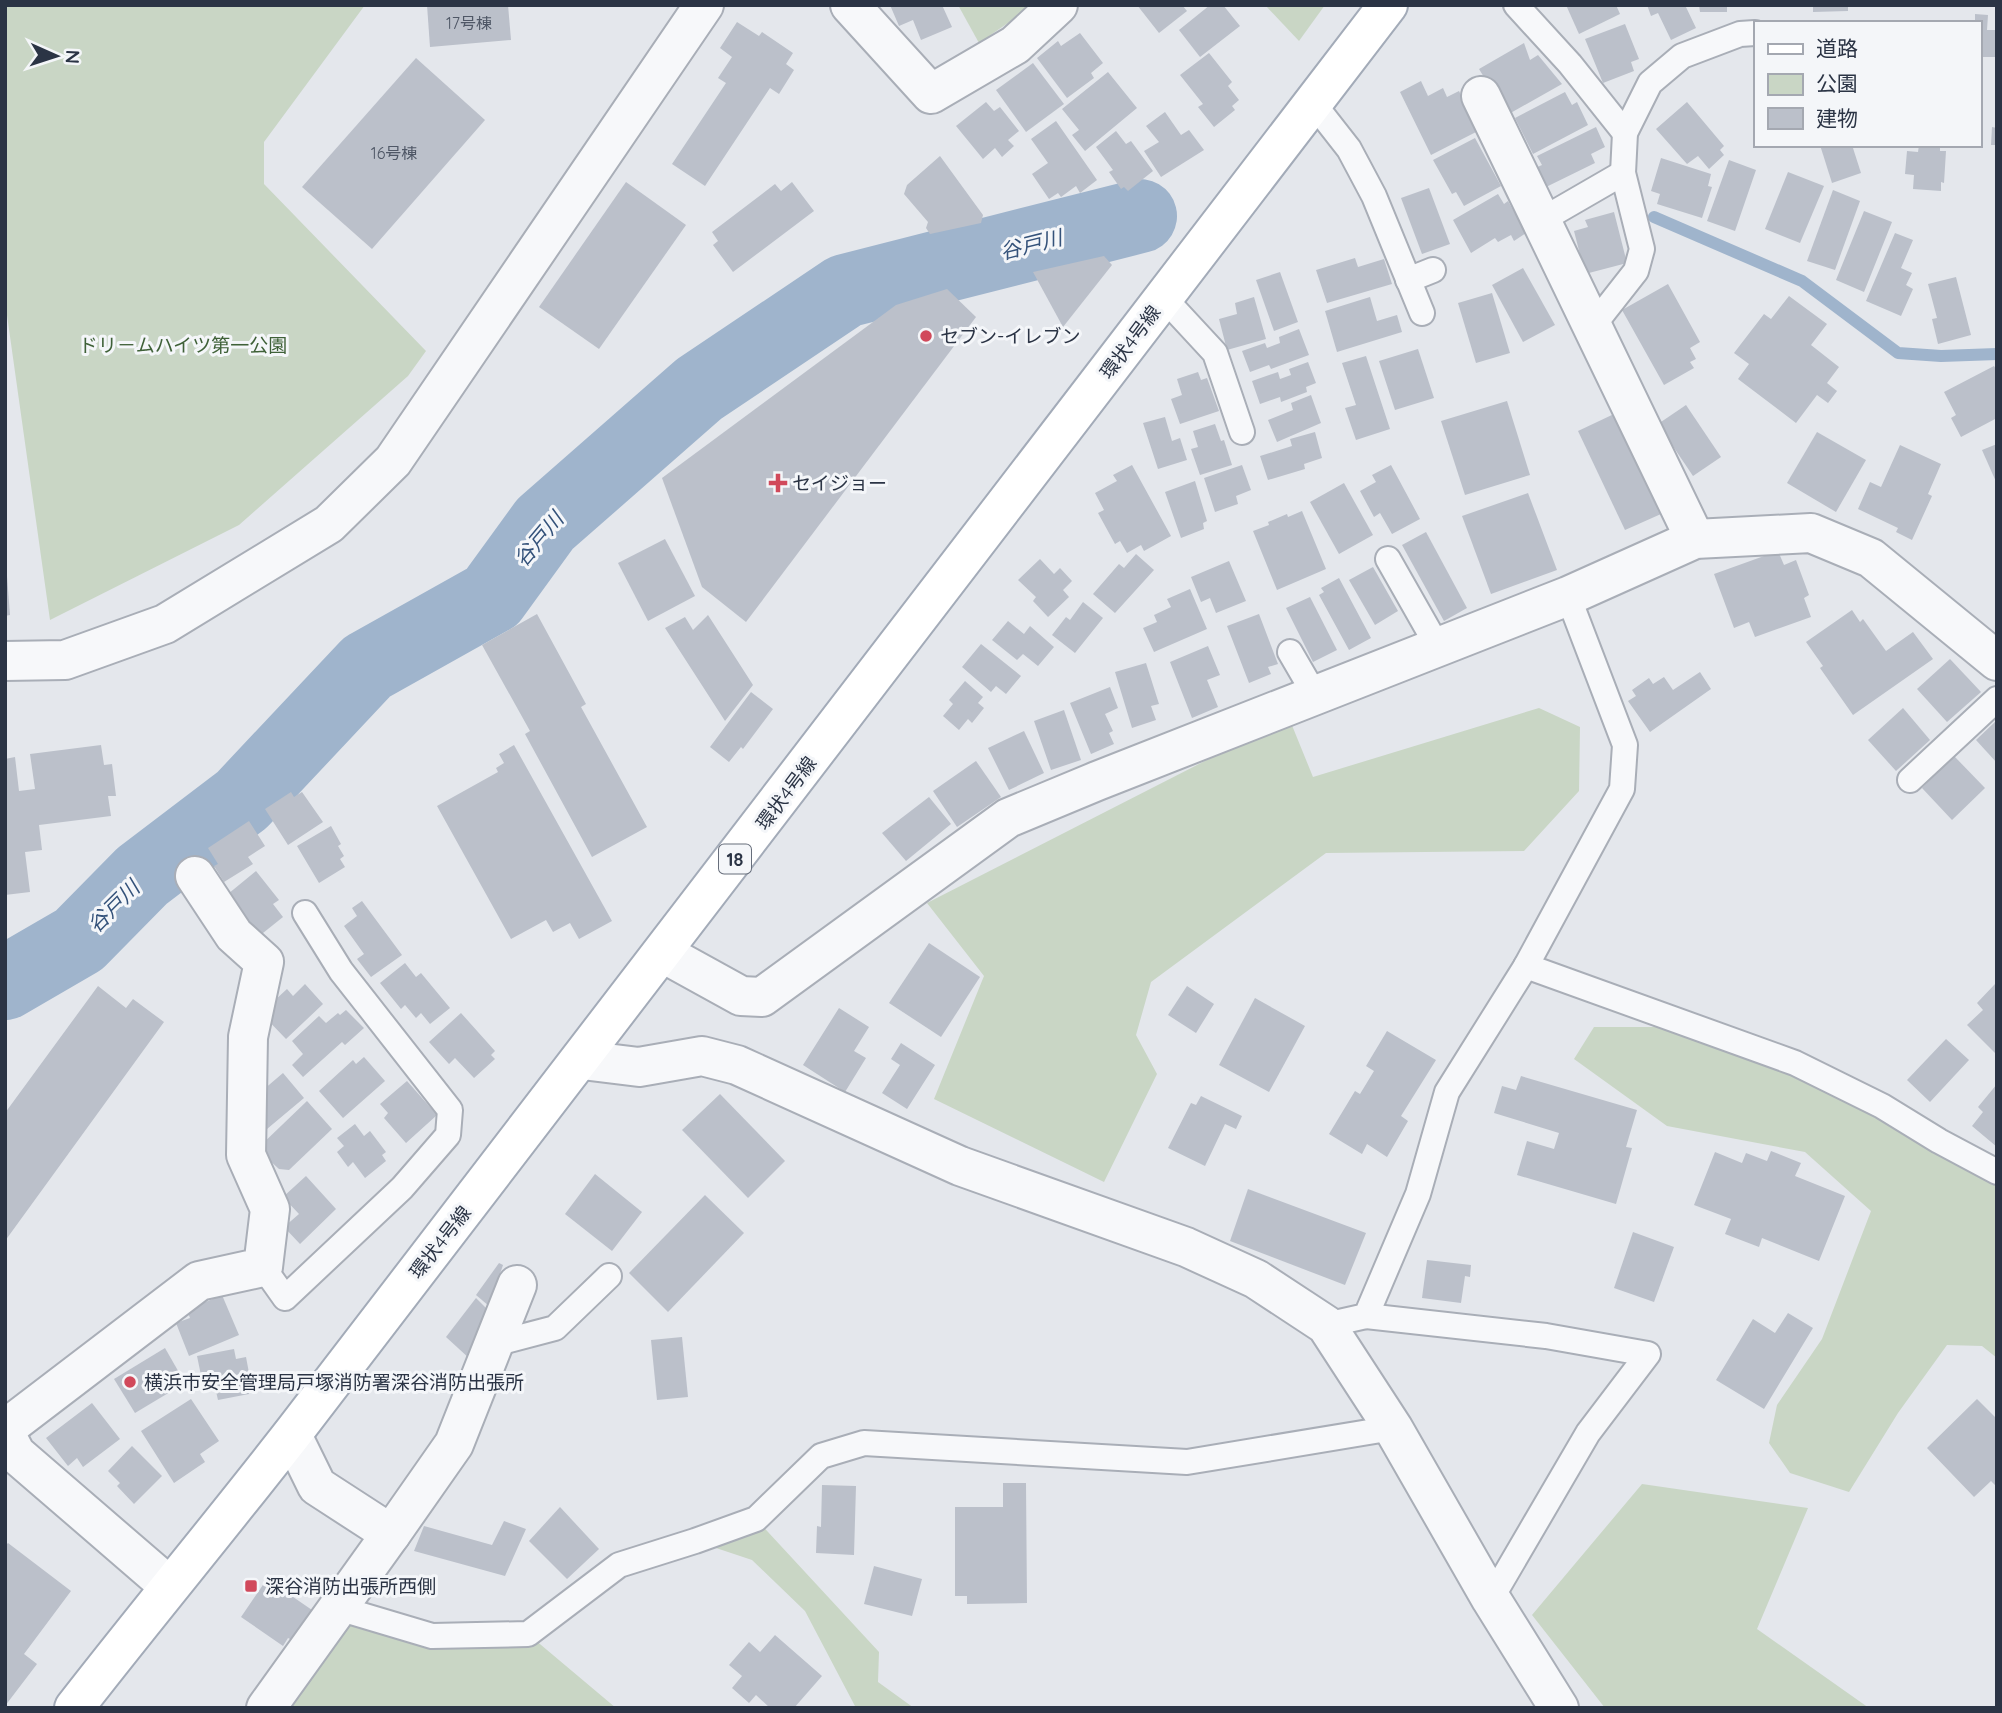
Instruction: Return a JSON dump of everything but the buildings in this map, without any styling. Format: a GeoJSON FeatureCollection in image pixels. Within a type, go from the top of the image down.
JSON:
{"type":"FeatureCollection","features":[{"type":"Feature","properties":{"kind":"main road","name":"環状4号線"},"geometry":{"type":"LineString","coordinates":[[74,1708],[292,1435],[582,1060],[1388,5]]}},
{"type":"Feature","properties":{"kind":"street"},"geometry":{"type":"LineString","coordinates":[[5,661],[65,660],[165,624],[329,524],[393,461],[704,5]]}},
{"type":"Feature","properties":{"kind":"street"},"geometry":{"type":"LineString","coordinates":[[850,5],[932,94],[1016,45],[1058,5]]}},
{"type":"Feature","properties":{"kind":"street"},"geometry":{"type":"LineString","coordinates":[[1481,96],[1695,539]]}},
{"type":"Feature","properties":{"kind":"street"},"geometry":{"type":"LineString","coordinates":[[663,953],[741,996],[762,997],[1009,818],[1568,596],[1695,539],[1811,533],[1871,558],[1997,661]]}},
{"type":"Feature","properties":{"kind":"street"},"geometry":{"type":"LineString","coordinates":[[169,1586],[16,1454],[5,1431],[199,1281],[263,1268],[270,1209],[246,1155],[248,1037],[264,962],[234,935],[195,876]]}},
{"type":"Feature","properties":{"kind":"street"},"geometry":{"type":"LineString","coordinates":[[582,1060],[639,1067],[702,1056],[737,1065],[960,1166],[1198,1253],[1256,1279],[1326,1325],[1393,1428],[1491,1599],[1559,1708]]}},
{"type":"Feature","properties":{"kind":"street"},"geometry":{"type":"LineString","coordinates":[[266,1708],[453,1444],[517,1285]]}},
{"type":"Feature","properties":{"kind":"street"},"geometry":{"type":"LineString","coordinates":[[292,1435],[317,1486],[391,1534]]}},
{"type":"Feature","properties":{"kind":"lane"},"geometry":{"type":"LineString","coordinates":[[1516,5],[1570,64],[1625,133]]}},
{"type":"Feature","properties":{"kind":"lane"},"geometry":{"type":"LineString","coordinates":[[1592,327],[1636,271],[1642,249],[1623,173],[1625,133],[1650,83],[1682,56],[1740,34],[1754,33]]}},
{"type":"Feature","properties":{"kind":"lane"},"geometry":{"type":"LineString","coordinates":[[1313,103],[1349,149],[1374,196],[1422,313]]}},
{"type":"Feature","properties":{"kind":"lane"},"geometry":{"type":"LineString","coordinates":[[1540,221],[1623,173]]}},
{"type":"Feature","properties":{"kind":"lane"},"geometry":{"type":"LineString","coordinates":[[1408,279],[1433,270]]}},
{"type":"Feature","properties":{"kind":"lane"},"geometry":{"type":"LineString","coordinates":[[1164,298],[1215,353],[1242,432]]}},
{"type":"Feature","properties":{"kind":"lane"},"geometry":{"type":"LineString","coordinates":[[1388,559],[1438,647]]}},
{"type":"Feature","properties":{"kind":"lane"},"geometry":{"type":"LineString","coordinates":[[1366,1316],[1418,1194],[1447,1092],[1526,966],[1622,789],[1625,745],[1568,596]]}},
{"type":"Feature","properties":{"kind":"lane"},"geometry":{"type":"LineString","coordinates":[[1290,652],[1315,695]]}},
{"type":"Feature","properties":{"kind":"lane"},"geometry":{"type":"LineString","coordinates":[[1910,780],[1997,699]]}},
{"type":"Feature","properties":{"kind":"lane"},"geometry":{"type":"LineString","coordinates":[[263,1268],[285,1298],[402,1188],[449,1135],[450,1110],[341,971],[305,913]]}},
{"type":"Feature","properties":{"kind":"lane"},"geometry":{"type":"LineString","coordinates":[[1526,966],[1795,1063],[1882,1106],[1997,1172]]}},
{"type":"Feature","properties":{"kind":"lane"},"geometry":{"type":"LineString","coordinates":[[494,1344],[555,1328],[609,1276]]}},
{"type":"Feature","properties":{"kind":"lane"},"geometry":{"type":"LineString","coordinates":[[1326,1325],[1366,1316],[1546,1336],[1648,1354],[1588,1433],[1491,1599]]}},
{"type":"Feature","properties":{"kind":"lane"},"geometry":{"type":"LineString","coordinates":[[338,1608],[432,1636],[528,1634],[619,1565],[755,1519],[821,1457],[863,1443],[1187,1462],[1393,1428]]}},
{"type":"Feature","properties":{"kind":"green space","name":"ドリ－ムハイツ第一公園"},"geometry":{"type":"Polygon","coordinates":[[[5,5],[365,5],[264,142],[264,184],[426,351],[408,376],[239,525],[50,620],[5,301],[5,5]]]}},
{"type":"Feature","properties":{"kind":"green space"},"geometry":{"type":"Polygon","coordinates":[[[958,5],[1034,5],[979,43],[958,5]]]}},
{"type":"Feature","properties":{"kind":"green space"},"geometry":{"type":"Polygon","coordinates":[[[1265,5],[1325,5],[1299,41],[1265,5]]]}},
{"type":"Feature","properties":{"kind":"green space"},"geometry":{"type":"Polygon","coordinates":[[[1539,708],[1580,727],[1579,791],[1524,851],[1326,853],[1151,982],[1136,1035],[1157,1074],[1104,1182],[934,1099],[984,976],[927,903],[1289,718],[1313,777],[1539,708]]]}},
{"type":"Feature","properties":{"kind":"green space"},"geometry":{"type":"Polygon","coordinates":[[[1594,1027],[1662,1027],[1791,1069],[1997,1179],[1997,1358],[1982,1346],[1947,1345],[1898,1413],[1849,1492],[1790,1473],[1769,1443],[1777,1405],[1822,1339],[1871,1211],[1805,1152],[1667,1126],[1574,1059],[1594,1027]]]}},
{"type":"Feature","properties":{"kind":"green space"},"geometry":{"type":"Polygon","coordinates":[[[1642,1484],[1808,1508],[1757,1629],[1869,1708],[1605,1708],[1532,1615],[1642,1484]]]}},
{"type":"Feature","properties":{"kind":"green space"},"geometry":{"type":"Polygon","coordinates":[[[756,1519],[879,1652],[878,1682],[914,1708],[856,1708],[805,1611],[752,1560],[695,1541],[756,1519]]]}},
{"type":"Feature","properties":{"kind":"green space"},"geometry":{"type":"Polygon","coordinates":[[[338,1608],[432,1636],[528,1634],[616,1708],[266,1708],[338,1608]]]}},
{"type":"Feature","properties":{"kind":"waterway","name":"谷戸川"},"geometry":{"type":"LineString","coordinates":[[5,983],[79,940],[142,876],[242,800],[367,667],[492,597],[545,524],[699,389],[845,291],[1140,216]]}},
{"type":"Feature","properties":{"kind":"waterway"},"geometry":{"type":"LineString","coordinates":[[1654,217],[1802,281],[1898,353],[1941,356],[1997,354]]}},
{"type":"Feature","properties":{"kind":"place","name":"セブン-イレブン"},"geometry":{"type":"Point","coordinates":[926,336]}},
{"type":"Feature","properties":{"kind":"place","name":"セイジョー"},"geometry":{"type":"Point","coordinates":[778,483]}},
{"type":"Feature","properties":{"kind":"place","name":"横浜市安全管理局戸塚消防署深谷消防出張所"},"geometry":{"type":"Point","coordinates":[130,1382]}},
{"type":"Feature","properties":{"kind":"place","name":"深谷消防出張所西側"},"geometry":{"type":"Point","coordinates":[251,1586]}}]}
